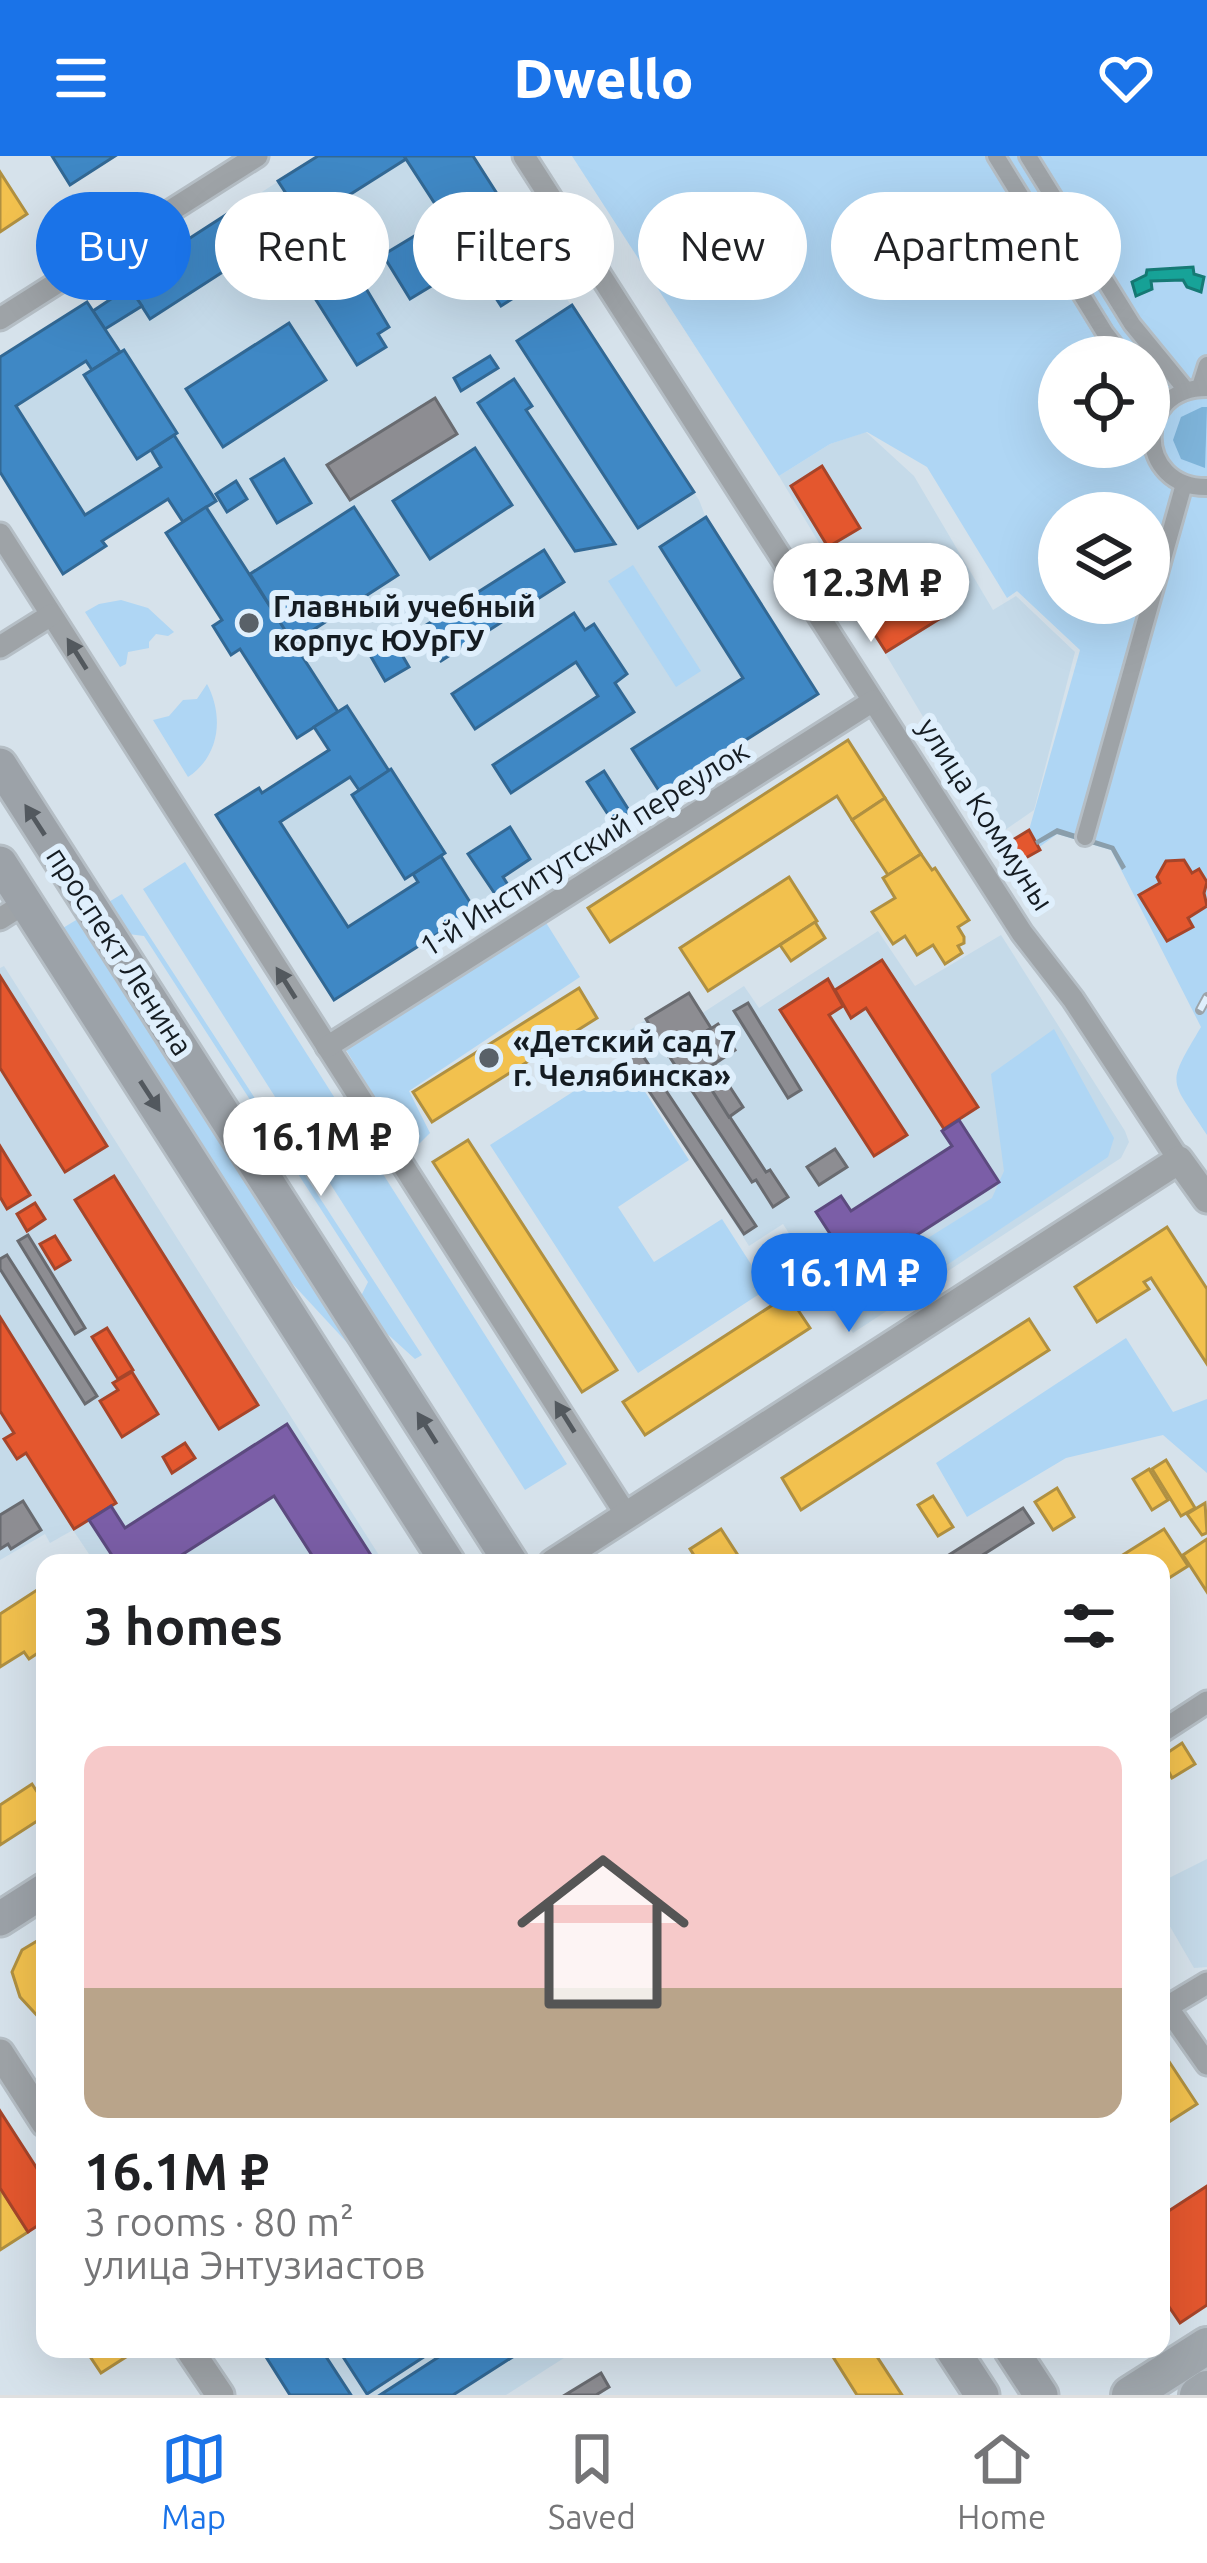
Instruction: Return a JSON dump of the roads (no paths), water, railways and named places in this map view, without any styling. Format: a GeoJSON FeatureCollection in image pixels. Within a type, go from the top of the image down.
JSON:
{"type":"FeatureCollection","features":[{"type":"Feature","properties":{"kind":"main road","name":"проспект Ленина"},"geometry":{"type":"LineString","coordinates":[[0,765],[505,1554]]}},
{"type":"Feature","properties":{"kind":"main road","name":"проспект Ленина"},"geometry":{"type":"LineString","coordinates":[[0,863],[13,911],[442,1554]]}},
{"type":"Feature","properties":{"kind":"main road"},"geometry":{"type":"LineString","coordinates":[[13,911],[70,874]]}},
{"type":"Feature","properties":{"kind":"main road"},"geometry":{"type":"LineString","coordinates":[[0,1919],[36,1896]]}},
{"type":"Feature","properties":{"kind":"main road"},"geometry":{"type":"LineString","coordinates":[[1130,2395],[1207,2346]]}},
{"type":"Feature","properties":{"kind":"main road"},"geometry":{"type":"LineString","coordinates":[[958,2358],[982,2395]]}},
{"type":"Feature","properties":{"kind":"main road"},"geometry":{"type":"LineString","coordinates":[[1017,2358],[1041,2395]]}},
{"type":"Feature","properties":{"kind":"main road"},"geometry":{"type":"LineString","coordinates":[[1198,2395],[1207,2389]]}},
{"type":"Feature","properties":{"kind":"street"},"geometry":{"type":"LineString","coordinates":[[0,319],[257,156]]}},
{"type":"Feature","properties":{"kind":"street","name":"улица Коммуны"},"geometry":{"type":"LineString","coordinates":[[524,156],[1022,933],[1073,999],[1207,1199]]}},
{"type":"Feature","properties":{"kind":"street"},"geometry":{"type":"LineString","coordinates":[[996,156],[1107,336]]}},
{"type":"Feature","properties":{"kind":"street"},"geometry":{"type":"LineString","coordinates":[[1028,156],[1132,324],[1198,388]]}},
{"type":"Feature","properties":{"kind":"street"},"geometry":{"type":"LineString","coordinates":[[1170,402],[1198,388],[1207,364]]}},
{"type":"Feature","properties":{"kind":"street"},"geometry":{"type":"LineString","coordinates":[[1164,468],[1184,484],[1207,487]]}},
{"type":"Feature","properties":{"kind":"street"},"geometry":{"type":"LineString","coordinates":[[1084,837],[1184,484]]}},
{"type":"Feature","properties":{"kind":"street"},"geometry":{"type":"LineString","coordinates":[[0,534],[627,1516]]}},
{"type":"Feature","properties":{"kind":"street"},"geometry":{"type":"LineString","coordinates":[[0,647],[51,615]]}},
{"type":"Feature","properties":{"kind":"street","name":"1-й Институтский переулок"},"geometry":{"type":"LineString","coordinates":[[327,1047],[873,701]]}},
{"type":"Feature","properties":{"kind":"street"},"geometry":{"type":"LineString","coordinates":[[567,1554],[1179,1160]]}},
{"type":"Feature","properties":{"kind":"street"},"geometry":{"type":"LineString","coordinates":[[1170,1726],[1207,1702]]}},
{"type":"Feature","properties":{"kind":"street"},"geometry":{"type":"LineString","coordinates":[[1170,2005],[1207,1983]]}},
{"type":"Feature","properties":{"kind":"street"},"geometry":{"type":"LineString","coordinates":[[1170,2011],[1207,2064]]}},
{"type":"Feature","properties":{"kind":"street"},"geometry":{"type":"LineString","coordinates":[[0,2053],[36,2109]]}},
{"type":"Feature","properties":{"kind":"street"},"geometry":{"type":"LineString","coordinates":[[195,2358],[220,2395]]}},
{"type":"Feature","properties":{"kind":"railway"},"geometry":{"type":"LineString","coordinates":[[1200,1010],[1207,997]]}},
{"type":"Feature","properties":{"kind":"place","name":"Главный учебный корпус ЮУрГУ"},"geometry":{"type":"Point","coordinates":[249,623]}},
{"type":"Feature","properties":{"kind":"place","name":"«Детский сад 7 г. Челябинска»"},"geometry":{"type":"Point","coordinates":[489,1058]}}]}
